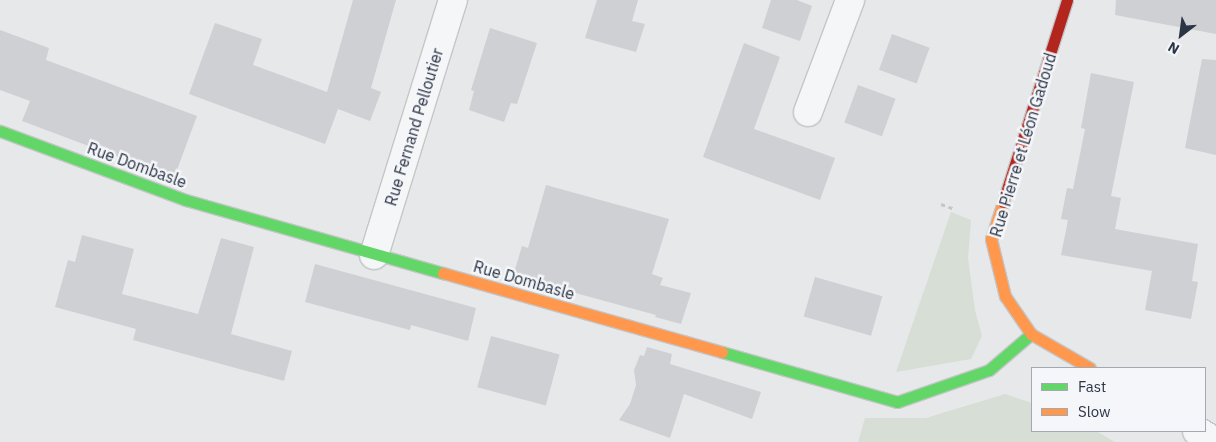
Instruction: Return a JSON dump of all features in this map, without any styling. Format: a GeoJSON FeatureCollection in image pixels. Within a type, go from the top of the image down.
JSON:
{"type":"FeatureCollection","features":[{"type":"Feature","properties":{"kind":"street","name":"Rue Fernand Pelloutier"},"geometry":{"type":"LineString","coordinates":[[374,255],[453,0]]}},
{"type":"Feature","properties":{"kind":"street"},"geometry":{"type":"LineString","coordinates":[[808,112],[850,0]]}},
{"type":"Feature","properties":{"kind":"street","name":"Rue Pierre et Léon Gadoud"},"geometry":{"type":"LineString","coordinates":[[1067,0],[991,238],[1005,296],[1031,334],[1088,367]]}},
{"type":"Feature","properties":{"kind":"street","name":"Rue Dombasle"},"geometry":{"type":"LineString","coordinates":[[0,131],[186,200],[374,255],[897,402],[989,370],[1031,334]]}},
{"type":"Feature","properties":{"kind":"street"},"geometry":{"type":"LineString","coordinates":[[1199,432],[1216,442]]}},
{"type":"Feature","properties":{"kind":"path"},"geometry":{"type":"LineString","coordinates":[[941,204],[955,209]]}},
{"type":"Feature","properties":{"kind":"shaded area"},"geometry":{"type":"Polygon","coordinates":[[[951,212],[971,220],[968,258],[975,310],[982,336],[971,359],[896,372],[951,212]]]}},
{"type":"Feature","properties":{"kind":"shaded area"},"geometry":{"type":"Polygon","coordinates":[[[1005,394],[1031,403],[1031,432],[1098,432],[1115,442],[858,442],[865,418],[926,418],[1005,394]]]}},
{"type":"Feature","properties":{"kind":"building"},"geometry":{"type":"Polygon","coordinates":[[[353,0],[396,0],[371,88],[381,92],[370,121],[338,109],[325,144],[189,94],[215,23],[262,39],[253,65],[327,92],[353,0]]]}},
{"type":"Feature","properties":{"kind":"building"},"geometry":{"type":"Polygon","coordinates":[[[597,0],[638,0],[632,21],[645,24],[636,52],[585,38],[597,0]]]}},
{"type":"Feature","properties":{"kind":"building"},"geometry":{"type":"Polygon","coordinates":[[[771,0],[797,0],[812,6],[800,41],[762,28],[771,0]]]}},
{"type":"Feature","properties":{"kind":"building"},"geometry":{"type":"Polygon","coordinates":[[[1116,0],[1216,0],[1216,34],[1115,15],[1116,0]]]}},
{"type":"Feature","properties":{"kind":"building"},"geometry":{"type":"Polygon","coordinates":[[[490,28],[537,43],[517,104],[511,103],[504,122],[469,110],[474,91],[471,90],[490,28]]]}},
{"type":"Feature","properties":{"kind":"building"},"geometry":{"type":"Polygon","coordinates":[[[0,30],[49,48],[46,60],[197,116],[174,178],[22,121],[30,101],[0,90],[0,30]]]}},
{"type":"Feature","properties":{"kind":"building"},"geometry":{"type":"Polygon","coordinates":[[[892,34],[930,48],[917,83],[879,70],[892,34]]]}},
{"type":"Feature","properties":{"kind":"building"},"geometry":{"type":"Polygon","coordinates":[[[744,43],[780,57],[754,129],[835,158],[820,200],[703,157],[744,43]]]}},
{"type":"Feature","properties":{"kind":"building"},"geometry":{"type":"Polygon","coordinates":[[[1202,59],[1216,60],[1216,155],[1185,148],[1202,59]]]}},
{"type":"Feature","properties":{"kind":"building"},"geometry":{"type":"Polygon","coordinates":[[[1091,73],[1134,82],[1111,196],[1121,198],[1115,229],[1198,244],[1192,281],[1198,282],[1191,319],[1145,310],[1152,271],[1061,255],[1068,220],[1061,219],[1067,188],[1073,189],[1085,129],[1081,128],[1091,73]]]}},
{"type":"Feature","properties":{"kind":"building"},"geometry":{"type":"Polygon","coordinates":[[[858,85],[896,99],[882,136],[844,123],[858,85]]]}},
{"type":"Feature","properties":{"kind":"building"},"geometry":{"type":"Polygon","coordinates":[[[546,185],[669,219],[652,274],[663,278],[660,285],[691,293],[681,324],[655,317],[656,315],[513,276],[522,246],[528,248],[546,185]]]}},
{"type":"Feature","properties":{"kind":"building"},"geometry":{"type":"Polygon","coordinates":[[[82,235],[134,249],[122,294],[198,314],[221,238],[254,247],[231,334],[292,351],[284,381],[133,340],[136,329],[55,307],[68,260],[75,262],[82,235]]]}},
{"type":"Feature","properties":{"kind":"building"},"geometry":{"type":"Polygon","coordinates":[[[315,264],[476,308],[468,341],[411,325],[410,330],[305,302],[315,264]]]}},
{"type":"Feature","properties":{"kind":"building"},"geometry":{"type":"Polygon","coordinates":[[[815,277],[882,296],[871,336],[804,316],[815,277]]]}},
{"type":"Feature","properties":{"kind":"building"},"geometry":{"type":"Polygon","coordinates":[[[491,336],[560,354],[546,406],[477,387],[491,336]]]}},
{"type":"Feature","properties":{"kind":"building"},"geometry":{"type":"Polygon","coordinates":[[[647,347],[672,354],[670,364],[761,392],[752,419],[684,394],[670,438],[619,420],[630,404],[636,385],[634,370],[640,355],[644,356],[647,347]]]}},
{"type":"Feature","properties":{"kind":"traffic: fast"},"geometry":{"type":"LineString","coordinates":[[0,131],[186,200],[443,273]]}},
{"type":"Feature","properties":{"kind":"traffic: fast"},"geometry":{"type":"LineString","coordinates":[[722,352],[897,402],[989,370],[1031,334]]}},
{"type":"Feature","properties":{"kind":"traffic: slow"},"geometry":{"type":"LineString","coordinates":[[1003,202],[991,239],[1005,296],[1031,334],[1088,367]]}},
{"type":"Feature","properties":{"kind":"traffic: slow"},"geometry":{"type":"LineString","coordinates":[[443,273],[722,352]]}},
{"type":"Feature","properties":{"kind":"traffic: jam"},"geometry":{"type":"LineString","coordinates":[[1003,202],[1067,0]]}}]}
